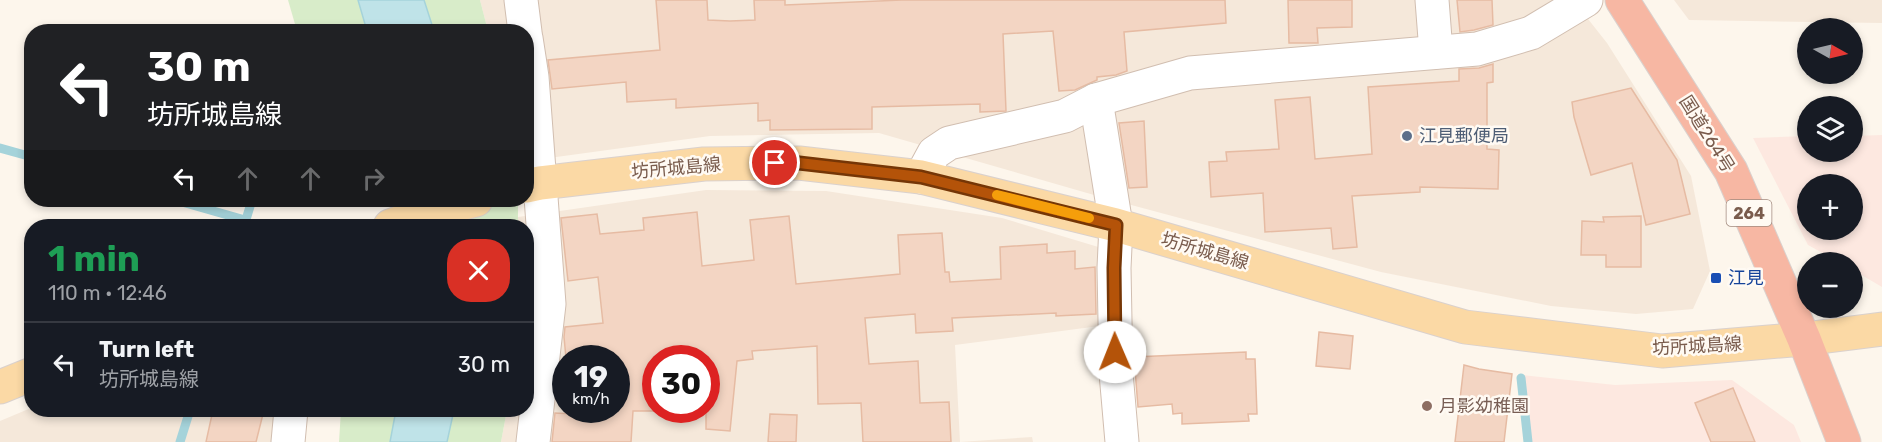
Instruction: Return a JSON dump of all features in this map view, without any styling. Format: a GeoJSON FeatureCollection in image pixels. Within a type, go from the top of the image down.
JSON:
{"type":"FeatureCollection","features":[{"type":"Feature","properties":{"kind":"highway","name":"国道264号"},"geometry":{"type":"LineString","coordinates":[[1622,0],[1731,171],[1804,339],[1844,442]]}},
{"type":"Feature","properties":{"kind":"main road","name":"坊所城島線"},"geometry":{"type":"LineString","coordinates":[[534,184],[704,164],[799,163],[921,177],[1116,225],[1465,327],[1662,351],[1804,339],[1882,328]]}},
{"type":"Feature","properties":{"kind":"main road"},"geometry":{"type":"LineString","coordinates":[[409,219],[448,207]]}},
{"type":"Feature","properties":{"kind":"main road"},"geometry":{"type":"LineString","coordinates":[[0,387],[24,377]]}},
{"type":"Feature","properties":{"kind":"street"},"geometry":{"type":"LineString","coordinates":[[521,0],[524,24]]}},
{"type":"Feature","properties":{"kind":"street"},"geometry":{"type":"LineString","coordinates":[[1432,0],[1436,52]]}},
{"type":"Feature","properties":{"kind":"street"},"geometry":{"type":"LineString","coordinates":[[921,177],[934,153],[949,143],[1065,116],[1096,100],[1190,73],[1477,49],[1531,33],[1586,0]]}},
{"type":"Feature","properties":{"kind":"street"},"geometry":{"type":"LineString","coordinates":[[1096,100],[1116,225],[1114,268],[1116,373],[1122,442]]}},
{"type":"Feature","properties":{"kind":"street"},"geometry":{"type":"LineString","coordinates":[[533,442],[549,304],[534,192]]}},
{"type":"Feature","properties":{"kind":"street"},"geometry":{"type":"LineString","coordinates":[[288,442],[290,417]]}},
{"type":"Feature","properties":{"kind":"shaded area"},"geometry":{"type":"Polygon","coordinates":[[[480,0],[1573,0],[1607,43],[1691,176],[1710,271],[1693,309],[1636,314],[1551,306],[1381,272],[1094,195],[879,133],[710,136],[534,160],[534,24],[486,24],[480,0]]]}},
{"type":"Feature","properties":{"kind":"shaded area"},"geometry":{"type":"Polygon","coordinates":[[[1674,0],[1882,0],[1882,23],[1863,23],[1863,18],[1797,18],[1797,22],[1689,20],[1674,0]]]}},
{"type":"Feature","properties":{"kind":"shaded area"},"geometry":{"type":"Polygon","coordinates":[[[1882,135],[1882,287],[1863,276],[1863,252],[1821,252],[1808,245],[1805,240],[1863,240],[1863,174],[1797,174],[1797,224],[1753,138],[1797,136],[1797,162],[1863,162],[1863,136],[1882,135]]]}},
{"type":"Feature","properties":{"kind":"shaded area"},"geometry":{"type":"Polygon","coordinates":[[[706,190],[826,191],[1002,218],[1105,249],[1107,325],[955,345],[960,442],[501,442],[506,417],[534,417],[534,219],[518,219],[518,217],[706,190]]]}},
{"type":"Feature","properties":{"kind":"shaded area"},"geometry":{"type":"Polygon","coordinates":[[[1522,375],[1615,385],[1732,380],[1794,425],[1801,442],[1530,442],[1522,375]]]}},
{"type":"Feature","properties":{"kind":"shaded area"},"geometry":{"type":"Polygon","coordinates":[[[24,411],[24,417],[284,417],[279,442],[0,442],[0,421],[24,411]]]}},
{"type":"Feature","properties":{"kind":"shaded area"},"geometry":{"type":"Polygon","coordinates":[[[1032,437],[1033,442],[960,442],[1032,437]]]}},
{"type":"Feature","properties":{"kind":"green space"},"geometry":{"type":"Polygon","coordinates":[[[288,0],[358,0],[365,24],[295,24],[288,0]]]}},
{"type":"Feature","properties":{"kind":"green space"},"geometry":{"type":"Polygon","coordinates":[[[424,0],[480,0],[486,24],[432,24],[424,0]]]}},
{"type":"Feature","properties":{"kind":"green space"},"geometry":{"type":"Polygon","coordinates":[[[466,207],[518,207],[518,219],[466,219],[466,207]]]}},
{"type":"Feature","properties":{"kind":"green space"},"geometry":{"type":"Polygon","coordinates":[[[341,417],[395,417],[390,442],[339,442],[341,417]]]}},
{"type":"Feature","properties":{"kind":"green space"},"geometry":{"type":"Polygon","coordinates":[[[452,417],[506,417],[501,442],[447,442],[452,417]]]}},
{"type":"Feature","properties":{"kind":"water"},"geometry":{"type":"Polygon","coordinates":[[[358,0],[424,0],[432,24],[365,24],[358,0]]]}},
{"type":"Feature","properties":{"kind":"water"},"geometry":{"type":"Polygon","coordinates":[[[395,417],[452,417],[447,442],[390,442],[395,417]]]}},
{"type":"Feature","properties":{"kind":"building"},"geometry":{"type":"Polygon","coordinates":[[[656,0],[707,0],[708,20],[730,21],[755,20],[754,0],[785,0],[785,5],[902,0],[1225,0],[1226,23],[1124,32],[1127,71],[1097,77],[1097,80],[1075,90],[1059,91],[1053,31],[1003,34],[1006,111],[980,112],[980,104],[872,107],[872,129],[770,130],[770,120],[758,121],[758,103],[676,108],[676,99],[627,102],[626,82],[552,89],[548,60],[660,50],[656,0]]]}},
{"type":"Feature","properties":{"kind":"building"},"geometry":{"type":"Polygon","coordinates":[[[1288,0],[1352,0],[1352,27],[1317,28],[1318,43],[1289,43],[1288,0]]]}},
{"type":"Feature","properties":{"kind":"building"},"geometry":{"type":"Polygon","coordinates":[[[1457,0],[1492,0],[1493,25],[1460,32],[1457,0]]]}},
{"type":"Feature","properties":{"kind":"building"},"geometry":{"type":"Polygon","coordinates":[[[1493,64],[1493,82],[1487,83],[1487,149],[1499,150],[1498,189],[1420,187],[1420,192],[1352,196],[1357,247],[1333,249],[1331,228],[1265,232],[1263,193],[1211,197],[1209,162],[1227,161],[1226,152],[1279,149],[1275,100],[1310,97],[1315,159],[1372,154],[1368,87],[1459,81],[1459,69],[1479,68],[1493,64]]]}},
{"type":"Feature","properties":{"kind":"building"},"geometry":{"type":"Polygon","coordinates":[[[1631,88],[1677,160],[1690,214],[1646,225],[1632,163],[1591,175],[1574,117],[1572,102],[1631,88]]]}},
{"type":"Feature","properties":{"kind":"building"},"geometry":{"type":"Polygon","coordinates":[[[1144,121],[1147,187],[1129,188],[1119,123],[1144,121]]]}},
{"type":"Feature","properties":{"kind":"building"},"geometry":{"type":"Polygon","coordinates":[[[697,212],[702,266],[754,260],[750,220],[789,216],[796,284],[900,274],[898,235],[942,233],[945,272],[949,272],[950,282],[1001,279],[1000,247],[1047,244],[1047,253],[1075,251],[1075,269],[1095,267],[1096,314],[1056,316],[1056,313],[952,318],[953,331],[916,333],[915,314],[865,318],[869,364],[918,361],[920,403],[949,402],[951,442],[863,442],[861,403],[818,404],[817,346],[752,351],[753,359],[737,361],[730,431],[706,429],[706,423],[720,423],[720,345],[642,345],[642,411],[633,411],[631,442],[552,442],[554,423],[630,423],[630,345],[565,345],[565,327],[603,323],[598,277],[568,281],[561,218],[597,214],[600,234],[644,230],[643,218],[697,212]]]}},
{"type":"Feature","properties":{"kind":"building"},"geometry":{"type":"Polygon","coordinates":[[[1641,216],[1641,267],[1606,267],[1606,255],[1581,255],[1582,221],[1604,222],[1603,217],[1641,216]]]}},
{"type":"Feature","properties":{"kind":"building"},"geometry":{"type":"Polygon","coordinates":[[[1319,332],[1353,336],[1350,369],[1316,366],[1319,332]]]}},
{"type":"Feature","properties":{"kind":"building"},"geometry":{"type":"Polygon","coordinates":[[[1246,352],[1246,359],[1255,359],[1257,414],[1248,414],[1249,421],[1182,424],[1182,413],[1173,414],[1172,404],[1138,407],[1134,357],[1246,352]]]}},
{"type":"Feature","properties":{"kind":"building"},"geometry":{"type":"Polygon","coordinates":[[[1464,365],[1512,374],[1504,442],[1455,442],[1464,365]]]}},
{"type":"Feature","properties":{"kind":"building"},"geometry":{"type":"Polygon","coordinates":[[[1733,388],[1755,442],[1711,442],[1695,403],[1733,388]]]}},
{"type":"Feature","properties":{"kind":"building"},"geometry":{"type":"Polygon","coordinates":[[[770,414],[797,415],[796,442],[768,442],[770,414]]]}},
{"type":"Feature","properties":{"kind":"building"},"geometry":{"type":"Polygon","coordinates":[[[211,417],[262,417],[256,442],[206,442],[211,417]]]}},
{"type":"Feature","properties":{"kind":"waterway"},"geometry":{"type":"LineString","coordinates":[[0,148],[24,155]]}},
{"type":"Feature","properties":{"kind":"waterway"},"geometry":{"type":"LineString","coordinates":[[200,207],[242,219]]}},
{"type":"Feature","properties":{"kind":"waterway"},"geometry":{"type":"LineString","coordinates":[[246,219],[250,207]]}},
{"type":"Feature","properties":{"kind":"waterway"},"geometry":{"type":"LineString","coordinates":[[1521,378],[1528,442]]}},
{"type":"Feature","properties":{"kind":"waterway"},"geometry":{"type":"LineString","coordinates":[[180,442],[188,417]]}},
{"type":"Feature","properties":{"kind":"slow traffic"},"geometry":{"type":"LineString","coordinates":[[997,195],[1089,218]]}},
{"type":"Feature","properties":{"kind":"place","name":"江見郵便局"},"geometry":{"type":"Point","coordinates":[1407,136]}},
{"type":"Feature","properties":{"kind":"place","name":"江見"},"geometry":{"type":"Point","coordinates":[1716,278]}},
{"type":"Feature","properties":{"kind":"place","name":"月影幼稚園"},"geometry":{"type":"Point","coordinates":[1427,406]}},
{"type":"Feature","properties":{"kind":"route"},"geometry":{"type":"LineString","coordinates":[[775,163],[799,163],[921,177],[1116,225],[1115,352]]}}]}
